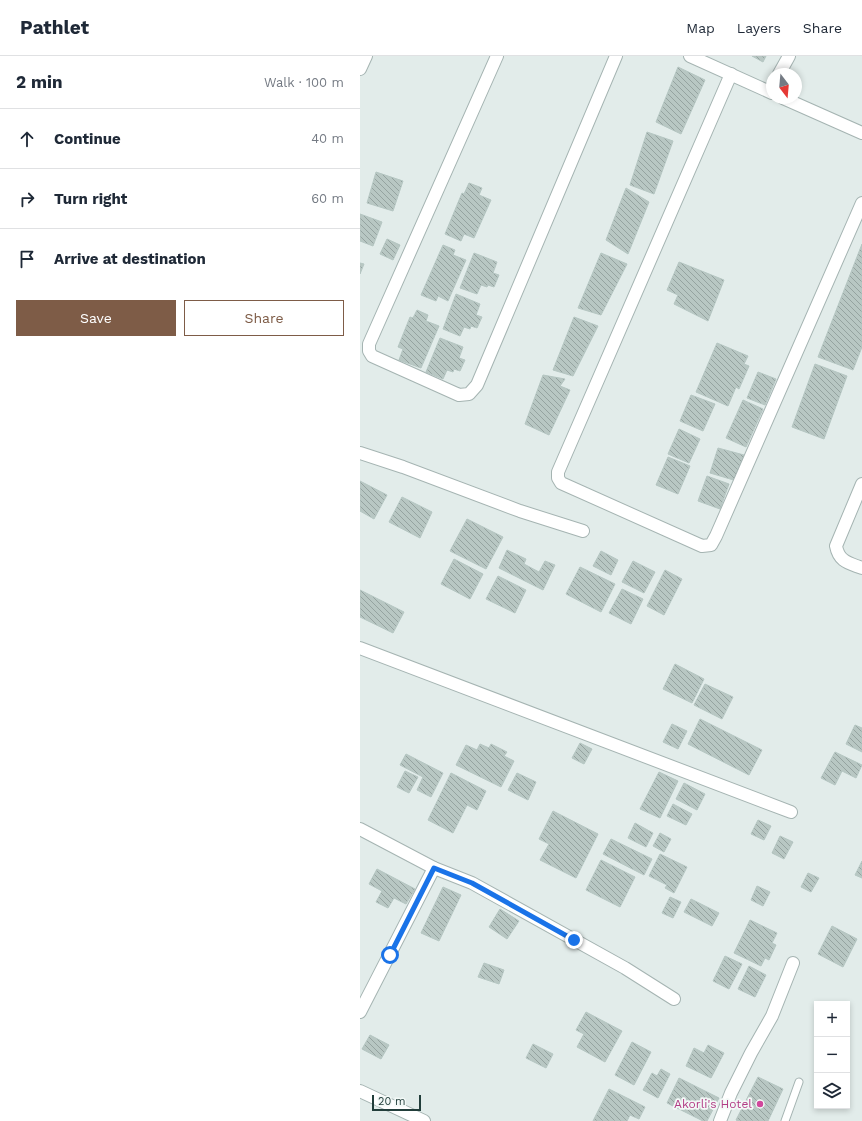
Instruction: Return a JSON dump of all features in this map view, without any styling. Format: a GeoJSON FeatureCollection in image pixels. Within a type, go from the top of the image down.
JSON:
{"type":"FeatureCollection","features":[{"type":"Feature","properties":{"kind":"street"},"geometry":{"type":"LineString","coordinates":[[360,69],[366,56]]}},
{"type":"Feature","properties":{"kind":"street"},"geometry":{"type":"LineString","coordinates":[[497,56],[369,344],[368,351],[372,356],[459,395],[469,394],[477,385],[616,56]]}},
{"type":"Feature","properties":{"kind":"street"},"geometry":{"type":"LineString","coordinates":[[690,56],[766,89]]}},
{"type":"Feature","properties":{"kind":"street"},"geometry":{"type":"LineString","coordinates":[[782,68],[789,56]]}},
{"type":"Feature","properties":{"kind":"street"},"geometry":{"type":"LineString","coordinates":[[731,74],[558,472],[558,478],[561,483],[702,546],[711,545],[862,203]]}},
{"type":"Feature","properties":{"kind":"street"},"geometry":{"type":"LineString","coordinates":[[797,104],[862,133]]}},
{"type":"Feature","properties":{"kind":"street"},"geometry":{"type":"LineString","coordinates":[[360,453],[403,467],[520,511],[583,531]]}},
{"type":"Feature","properties":{"kind":"street"},"geometry":{"type":"LineString","coordinates":[[862,484],[836,546],[838,554],[842,560],[862,568]]}},
{"type":"Feature","properties":{"kind":"street"},"geometry":{"type":"LineString","coordinates":[[360,648],[791,812]]}},
{"type":"Feature","properties":{"kind":"street"},"geometry":{"type":"LineString","coordinates":[[360,829],[434,868],[472,883],[625,968],[674,999]]}},
{"type":"Feature","properties":{"kind":"street"},"geometry":{"type":"LineString","coordinates":[[360,1012],[434,868]]}},
{"type":"Feature","properties":{"kind":"street"},"geometry":{"type":"LineString","coordinates":[[720,1121],[751,1053],[772,1016],[793,963]]}},
{"type":"Feature","properties":{"kind":"street"},"geometry":{"type":"LineString","coordinates":[[360,1091],[424,1121]]}},
{"type":"Feature","properties":{"kind":"lane"},"geometry":{"type":"LineString","coordinates":[[785,1121],[799,1082]]}},
{"type":"Feature","properties":{"kind":"building"},"geometry":{"type":"Polygon","coordinates":[[[752,56],[766,56],[763,62],[752,56]]]}},
{"type":"Feature","properties":{"kind":"building"},"geometry":{"type":"Polygon","coordinates":[[[678,67],[705,80],[681,134],[656,122],[678,67]]]}},
{"type":"Feature","properties":{"kind":"building"},"geometry":{"type":"Polygon","coordinates":[[[647,132],[673,141],[654,194],[630,185],[647,132]]]}},
{"type":"Feature","properties":{"kind":"building"},"geometry":{"type":"Polygon","coordinates":[[[376,172],[403,181],[393,211],[367,203],[376,172]]]}},
{"type":"Feature","properties":{"kind":"building"},"geometry":{"type":"Polygon","coordinates":[[[469,183],[482,188],[479,195],[491,200],[474,238],[464,234],[461,241],[445,234],[462,193],[464,194],[469,183]]]}},
{"type":"Feature","properties":{"kind":"building"},"geometry":{"type":"Polygon","coordinates":[[[626,188],[649,202],[628,254],[606,240],[626,188]]]}},
{"type":"Feature","properties":{"kind":"building"},"geometry":{"type":"Polygon","coordinates":[[[360,214],[382,222],[373,246],[360,241],[360,214]]]}},
{"type":"Feature","properties":{"kind":"building"},"geometry":{"type":"Polygon","coordinates":[[[387,239],[400,245],[393,260],[380,254],[387,239]]]}},
{"type":"Feature","properties":{"kind":"building"},"geometry":{"type":"Polygon","coordinates":[[[862,244],[862,347],[853,370],[818,357],[862,244]]]}},
{"type":"Feature","properties":{"kind":"building"},"geometry":{"type":"Polygon","coordinates":[[[443,245],[455,250],[453,255],[466,260],[448,301],[438,296],[436,301],[421,295],[443,245]]]}},
{"type":"Feature","properties":{"kind":"building"},"geometry":{"type":"Polygon","coordinates":[[[474,253],[497,262],[493,273],[499,275],[494,287],[481,285],[477,294],[460,288],[474,253]]]}},
{"type":"Feature","properties":{"kind":"building"},"geometry":{"type":"Polygon","coordinates":[[[601,253],[627,264],[601,315],[578,308],[601,253]]]}},
{"type":"Feature","properties":{"kind":"building"},"geometry":{"type":"Polygon","coordinates":[[[679,262],[724,280],[708,321],[674,304],[678,295],[667,290],[679,262]]]}},
{"type":"Feature","properties":{"kind":"building"},"geometry":{"type":"Polygon","coordinates":[[[360,263],[364,264],[360,274],[360,263]]]}},
{"type":"Feature","properties":{"kind":"building"},"geometry":{"type":"Polygon","coordinates":[[[456,294],[480,304],[476,315],[482,317],[477,328],[471,326],[470,329],[464,327],[460,336],[443,329],[456,294]]]}},
{"type":"Feature","properties":{"kind":"building"},"geometry":{"type":"Polygon","coordinates":[[[417,310],[428,315],[426,321],[439,326],[421,368],[399,360],[403,349],[398,347],[410,317],[413,318],[417,310]]]}},
{"type":"Feature","properties":{"kind":"building"},"geometry":{"type":"Polygon","coordinates":[[[574,317],[598,326],[573,376],[553,370],[574,317]]]}},
{"type":"Feature","properties":{"kind":"building"},"geometry":{"type":"Polygon","coordinates":[[[440,338],[463,347],[459,358],[465,360],[460,371],[454,369],[453,372],[447,370],[443,379],[426,372],[440,338]]]}},
{"type":"Feature","properties":{"kind":"building"},"geometry":{"type":"Polygon","coordinates":[[[717,343],[748,356],[744,364],[749,366],[739,389],[736,387],[728,406],[696,392],[717,343]]]}},
{"type":"Feature","properties":{"kind":"building"},"geometry":{"type":"Polygon","coordinates":[[[815,364],[847,376],[824,439],[792,427],[815,364]]]}},
{"type":"Feature","properties":{"kind":"building"},"geometry":{"type":"Polygon","coordinates":[[[758,372],[776,379],[765,405],[747,398],[758,372]]]}},
{"type":"Feature","properties":{"kind":"building"},"geometry":{"type":"Polygon","coordinates":[[[543,375],[565,379],[560,386],[570,390],[549,435],[525,424],[543,375]]]}},
{"type":"Feature","properties":{"kind":"building"},"geometry":{"type":"Polygon","coordinates":[[[691,395],[715,404],[703,431],[680,421],[691,395]]]}},
{"type":"Feature","properties":{"kind":"building"},"geometry":{"type":"Polygon","coordinates":[[[743,400],[763,409],[746,447],[726,438],[743,400]]]}},
{"type":"Feature","properties":{"kind":"building"},"geometry":{"type":"Polygon","coordinates":[[[679,429],[700,439],[689,463],[668,454],[679,429]]]}},
{"type":"Feature","properties":{"kind":"building"},"geometry":{"type":"Polygon","coordinates":[[[718,448],[744,455],[737,481],[710,473],[718,448]]]}},
{"type":"Feature","properties":{"kind":"building"},"geometry":{"type":"Polygon","coordinates":[[[668,457],[690,466],[678,494],[656,485],[668,457]]]}},
{"type":"Feature","properties":{"kind":"building"},"geometry":{"type":"Polygon","coordinates":[[[707,476],[729,484],[720,509],[698,501],[707,476]]]}},
{"type":"Feature","properties":{"kind":"building"},"geometry":{"type":"Polygon","coordinates":[[[360,481],[387,495],[374,519],[360,511],[360,481]]]}},
{"type":"Feature","properties":{"kind":"building"},"geometry":{"type":"Polygon","coordinates":[[[402,497],[432,512],[420,538],[389,522],[402,497]]]}},
{"type":"Feature","properties":{"kind":"building"},"geometry":{"type":"Polygon","coordinates":[[[467,519],[503,537],[486,569],[450,551],[467,519]]]}},
{"type":"Feature","properties":{"kind":"building"},"geometry":{"type":"Polygon","coordinates":[[[507,550],[526,559],[524,564],[539,572],[545,561],[555,565],[543,590],[499,568],[507,550]]]}},
{"type":"Feature","properties":{"kind":"building"},"geometry":{"type":"Polygon","coordinates":[[[601,551],[618,560],[611,575],[593,566],[601,551]]]}},
{"type":"Feature","properties":{"kind":"building"},"geometry":{"type":"Polygon","coordinates":[[[454,559],[483,574],[470,599],[441,584],[454,559]]]}},
{"type":"Feature","properties":{"kind":"building"},"geometry":{"type":"Polygon","coordinates":[[[633,561],[655,572],[644,593],[622,582],[633,561]]]}},
{"type":"Feature","properties":{"kind":"building"},"geometry":{"type":"Polygon","coordinates":[[[580,567],[615,584],[601,612],[566,594],[580,567]]]}},
{"type":"Feature","properties":{"kind":"building"},"geometry":{"type":"Polygon","coordinates":[[[665,570],[682,579],[664,615],[647,606],[665,570]]]}},
{"type":"Feature","properties":{"kind":"building"},"geometry":{"type":"Polygon","coordinates":[[[498,576],[526,590],[515,613],[486,599],[498,576]]]}},
{"type":"Feature","properties":{"kind":"building"},"geometry":{"type":"Polygon","coordinates":[[[622,589],[643,599],[631,624],[609,613],[622,589]]]}},
{"type":"Feature","properties":{"kind":"building"},"geometry":{"type":"Polygon","coordinates":[[[360,590],[404,612],[393,633],[360,617],[360,590]]]}},
{"type":"Feature","properties":{"kind":"building"},"geometry":{"type":"Polygon","coordinates":[[[675,664],[704,679],[692,703],[663,689],[675,664]]]}},
{"type":"Feature","properties":{"kind":"building"},"geometry":{"type":"Polygon","coordinates":[[[705,684],[733,697],[722,719],[694,705],[705,684]]]}},
{"type":"Feature","properties":{"kind":"building"},"geometry":{"type":"Polygon","coordinates":[[[700,719],[762,750],[749,775],[688,744],[700,719]]]}},
{"type":"Feature","properties":{"kind":"building"},"geometry":{"type":"Polygon","coordinates":[[[672,724],[687,731],[678,749],[663,742],[672,724]]]}},
{"type":"Feature","properties":{"kind":"building"},"geometry":{"type":"Polygon","coordinates":[[[855,725],[862,728],[862,752],[846,744],[855,725]]]}},
{"type":"Feature","properties":{"kind":"building"},"geometry":{"type":"Polygon","coordinates":[[[580,743],[592,749],[584,764],[572,758],[580,743]]]}},
{"type":"Feature","properties":{"kind":"building"},"geometry":{"type":"Polygon","coordinates":[[[480,744],[489,748],[491,744],[507,752],[504,756],[514,761],[501,787],[456,765],[466,745],[477,750],[480,744]]]}},
{"type":"Feature","properties":{"kind":"building"},"geometry":{"type":"Polygon","coordinates":[[[835,752],[862,765],[856,778],[842,771],[835,785],[821,778],[835,752]]]}},
{"type":"Feature","properties":{"kind":"building"},"geometry":{"type":"Polygon","coordinates":[[[406,754],[443,773],[431,797],[417,790],[423,777],[400,765],[406,754]]]}},
{"type":"Feature","properties":{"kind":"building"},"geometry":{"type":"Polygon","coordinates":[[[405,771],[418,777],[409,793],[397,787],[405,771]]]}},
{"type":"Feature","properties":{"kind":"building"},"geometry":{"type":"Polygon","coordinates":[[[659,772],[678,781],[660,818],[640,809],[659,772]]]}},
{"type":"Feature","properties":{"kind":"building"},"geometry":{"type":"Polygon","coordinates":[[[451,773],[486,791],[477,810],[467,805],[453,833],[428,820],[451,773]]]}},
{"type":"Feature","properties":{"kind":"building"},"geometry":{"type":"Polygon","coordinates":[[[517,773],[536,782],[528,800],[508,790],[517,773]]]}},
{"type":"Feature","properties":{"kind":"building"},"geometry":{"type":"Polygon","coordinates":[[[684,783],[705,794],[697,810],[676,799],[684,783]]]}},
{"type":"Feature","properties":{"kind":"building"},"geometry":{"type":"Polygon","coordinates":[[[673,804],[692,814],[686,825],[667,816],[673,804]]]}},
{"type":"Feature","properties":{"kind":"building"},"geometry":{"type":"Polygon","coordinates":[[[553,811],[598,834],[576,878],[540,860],[549,844],[539,839],[553,811]]]}},
{"type":"Feature","properties":{"kind":"building"},"geometry":{"type":"Polygon","coordinates":[[[758,820],[771,826],[764,840],[751,834],[758,820]]]}},
{"type":"Feature","properties":{"kind":"building"},"geometry":{"type":"Polygon","coordinates":[[[635,823],[653,833],[646,847],[628,838],[635,823]]]}},
{"type":"Feature","properties":{"kind":"building"},"geometry":{"type":"Polygon","coordinates":[[[660,833],[671,839],[664,852],[653,846],[660,833]]]}},
{"type":"Feature","properties":{"kind":"building"},"geometry":{"type":"Polygon","coordinates":[[[780,836],[793,842],[784,859],[772,853],[780,836]]]}},
{"type":"Feature","properties":{"kind":"building"},"geometry":{"type":"Polygon","coordinates":[[[611,839],[652,859],[644,875],[603,854],[611,839]]]}},
{"type":"Feature","properties":{"kind":"building"},"geometry":{"type":"Polygon","coordinates":[[[660,854],[687,867],[674,893],[665,888],[667,885],[649,876],[660,854]]]}},
{"type":"Feature","properties":{"kind":"building"},"geometry":{"type":"Polygon","coordinates":[[[601,860],[635,877],[620,907],[586,890],[601,860]]]}},
{"type":"Feature","properties":{"kind":"building"},"geometry":{"type":"Polygon","coordinates":[[[862,861],[862,878],[855,875],[862,861]]]}},
{"type":"Feature","properties":{"kind":"building"},"geometry":{"type":"Polygon","coordinates":[[[377,869],[415,889],[406,904],[394,898],[388,908],[376,902],[382,891],[369,884],[377,869]]]}},
{"type":"Feature","properties":{"kind":"building"},"geometry":{"type":"Polygon","coordinates":[[[808,873],[819,878],[811,892],[801,887],[808,873]]]}},
{"type":"Feature","properties":{"kind":"building"},"geometry":{"type":"Polygon","coordinates":[[[757,886],[770,892],[763,906],[751,900],[757,886]]]}},
{"type":"Feature","properties":{"kind":"building"},"geometry":{"type":"Polygon","coordinates":[[[443,887],[461,895],[439,941],[421,933],[443,887]]]}},
{"type":"Feature","properties":{"kind":"building"},"geometry":{"type":"Polygon","coordinates":[[[670,897],[681,902],[673,918],[662,913],[670,897]]]}},
{"type":"Feature","properties":{"kind":"building"},"geometry":{"type":"Polygon","coordinates":[[[691,899],[719,913],[712,926],[684,912],[691,899]]]}},
{"type":"Feature","properties":{"kind":"building"},"geometry":{"type":"Polygon","coordinates":[[[500,909],[519,921],[507,939],[489,927],[500,909]]]}},
{"type":"Feature","properties":{"kind":"building"},"geometry":{"type":"Polygon","coordinates":[[[750,920],[777,933],[772,943],[776,945],[769,960],[765,958],[761,966],[734,953],[750,920]]]}},
{"type":"Feature","properties":{"kind":"building"},"geometry":{"type":"Polygon","coordinates":[[[832,926],[857,939],[843,967],[818,954],[832,926]]]}},
{"type":"Feature","properties":{"kind":"building"},"geometry":{"type":"Polygon","coordinates":[[[725,956],[742,964],[729,989],[713,981],[725,956]]]}},
{"type":"Feature","properties":{"kind":"building"},"geometry":{"type":"Polygon","coordinates":[[[484,963],[504,970],[499,984],[478,977],[484,963]]]}},
{"type":"Feature","properties":{"kind":"building"},"geometry":{"type":"Polygon","coordinates":[[[749,966],[766,975],[755,997],[738,989],[749,966]]]}},
{"type":"Feature","properties":{"kind":"building"},"geometry":{"type":"Polygon","coordinates":[[[586,1012],[622,1031],[605,1062],[577,1047],[584,1034],[576,1030],[586,1012]]]}},
{"type":"Feature","properties":{"kind":"building"},"geometry":{"type":"Polygon","coordinates":[[[370,1035],[389,1045],[381,1059],[362,1049],[370,1035]]]}},
{"type":"Feature","properties":{"kind":"building"},"geometry":{"type":"Polygon","coordinates":[[[632,1042],[651,1052],[634,1085],[615,1075],[632,1042]]]}},
{"type":"Feature","properties":{"kind":"building"},"geometry":{"type":"Polygon","coordinates":[[[533,1044],[553,1054],[546,1068],[526,1058],[533,1044]]]}},
{"type":"Feature","properties":{"kind":"building"},"geometry":{"type":"Polygon","coordinates":[[[708,1045],[724,1053],[711,1078],[686,1066],[694,1048],[704,1053],[708,1045]]]}},
{"type":"Feature","properties":{"kind":"building"},"geometry":{"type":"Polygon","coordinates":[[[661,1069],[670,1074],[658,1098],[643,1090],[652,1073],[657,1076],[661,1069]]]}},
{"type":"Feature","properties":{"kind":"building","name":"Akorli's Hotel"},"geometry":{"type":"Polygon","coordinates":[[[758,1077],[783,1089],[768,1121],[738,1121],[736,1120],[758,1077]]]}},
{"type":"Feature","properties":{"kind":"building"},"geometry":{"type":"Polygon","coordinates":[[[679,1078],[719,1098],[707,1121],[703,1121],[667,1103],[679,1078]]]}},
{"type":"Feature","properties":{"kind":"building"},"geometry":{"type":"Polygon","coordinates":[[[609,1089],[645,1107],[639,1119],[630,1115],[627,1121],[593,1121],[609,1089]]]}},
{"type":"Feature","properties":{"kind":"place","name":"Akorli's Hotel"},"geometry":{"type":"Point","coordinates":[760,1104]}},
{"type":"Feature","properties":{"kind":"route"},"geometry":{"type":"LineString","coordinates":[[390,955],[434,868],[472,883],[574,940]]}}]}
